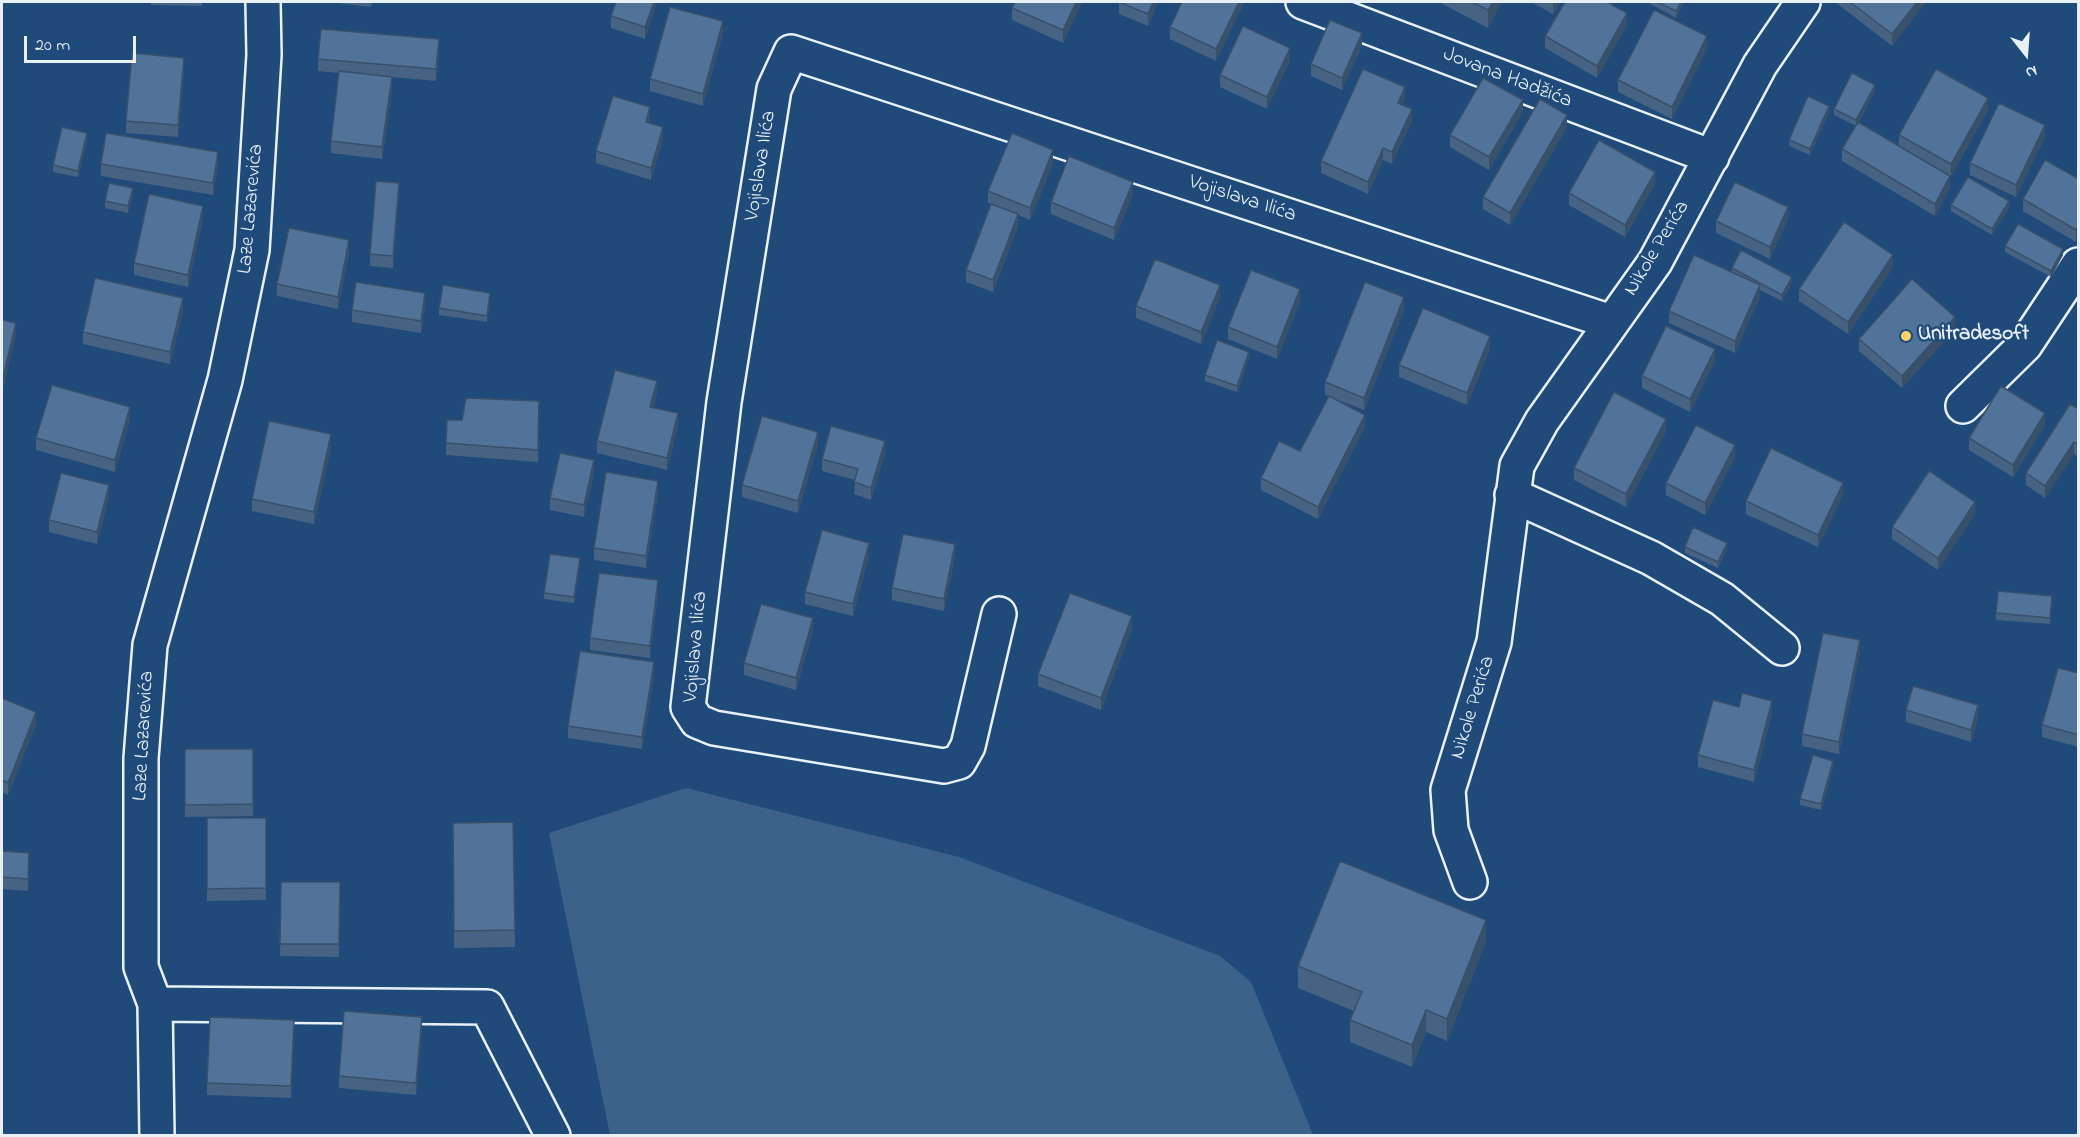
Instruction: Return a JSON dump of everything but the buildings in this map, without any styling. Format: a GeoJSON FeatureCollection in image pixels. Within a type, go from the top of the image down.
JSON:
{"type":"FeatureCollection","features":[{"type":"Feature","properties":{"kind":"street","name":"Laze Lazarevića"},"geometry":{"type":"LineString","coordinates":[[157,1136],[154,1004],[141,967],[141,758],[150,645],[225,380],[252,250],[264,56],[263,2]]}},
{"type":"Feature","properties":{"kind":"street","name":"Jovana Hadžića"},"geometry":{"type":"LineString","coordinates":[[1303,2],[1712,157]]}},
{"type":"Feature","properties":{"kind":"street","name":"Nikole Perića"},"geometry":{"type":"LineString","coordinates":[[1470,882],[1452,830],[1449,790],[1494,642],[1517,466],[1542,421],[1655,262],[1760,65],[1803,2]]}},
{"type":"Feature","properties":{"kind":"street","name":"Vojislava Ilića"},"geometry":{"type":"LineString","coordinates":[[999,614],[968,746],[959,762],[944,766],[714,728],[697,721],[688,708],[726,390],[774,89],[791,52],[1611,322]]}},
{"type":"Feature","properties":{"kind":"street"},"geometry":{"type":"LineString","coordinates":[[1963,406],[2025,345],[2079,266]]}},
{"type":"Feature","properties":{"kind":"street"},"geometry":{"type":"LineString","coordinates":[[1512,495],[1651,558],[1722,599],[1782,648]]}},
{"type":"Feature","properties":{"kind":"street"},"geometry":{"type":"LineString","coordinates":[[154,1004],[487,1007],[553,1136]]}},
{"type":"Feature","properties":{"kind":"shaded area"},"geometry":{"type":"Polygon","coordinates":[[[686,788],[959,857],[1220,956],[1251,982],[1313,1135],[610,1135],[549,833],[686,788]]]}},
{"type":"Feature","properties":{"kind":"place","name":"Unitradesoft"},"geometry":{"type":"Point","coordinates":[1906,336]}}]}
